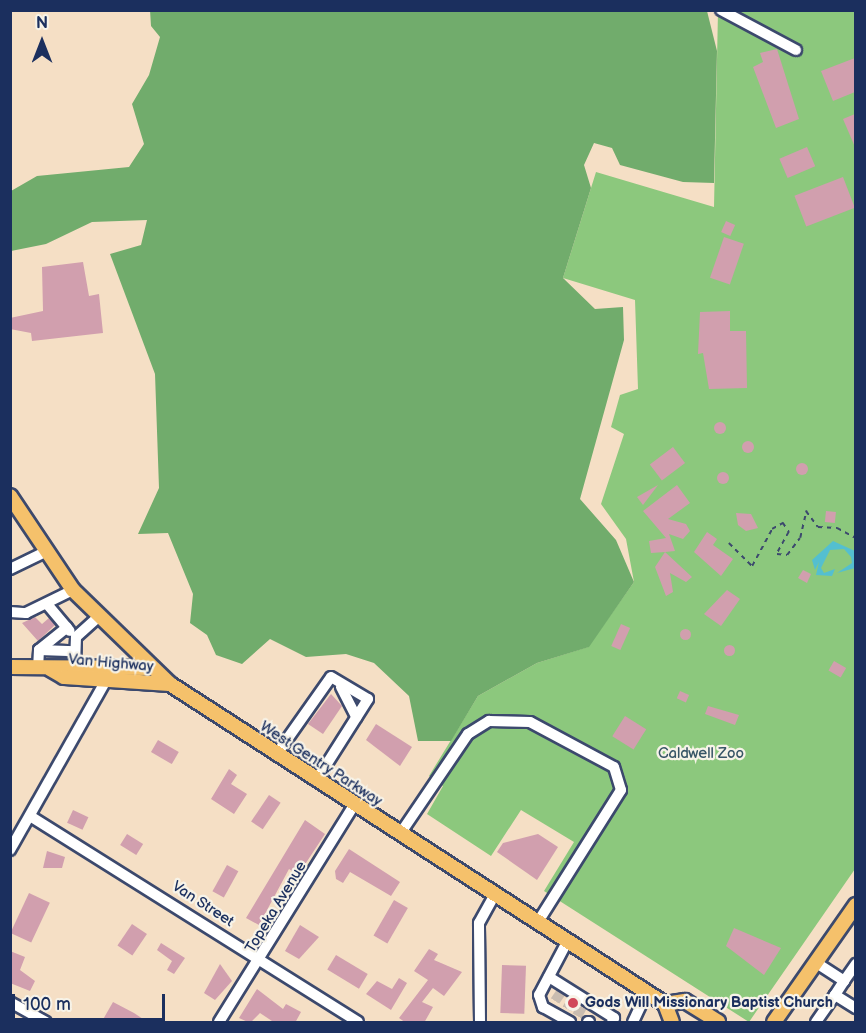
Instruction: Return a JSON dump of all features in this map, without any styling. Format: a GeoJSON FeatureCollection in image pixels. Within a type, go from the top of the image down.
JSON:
{"type":"FeatureCollection","features":[{"type":"Feature","properties":{"kind":"main road","name":"West Gentry Parkway"},"geometry":{"type":"LineString","coordinates":[[10,496],[45,552],[73,590],[97,618],[170,684],[316,781],[665,1004],[685,1001],[718,1023]]}},
{"type":"Feature","properties":{"kind":"main road","name":"Van Highway"},"geometry":{"type":"LineString","coordinates":[[44,669],[75,658],[151,668]]}},
{"type":"Feature","properties":{"kind":"main road","name":"Van Highway"},"geometry":{"type":"LineString","coordinates":[[10,667],[44,669],[64,677],[170,684]]}},
{"type":"Feature","properties":{"kind":"main road"},"geometry":{"type":"LineString","coordinates":[[774,1023],[855,905]]}},
{"type":"Feature","properties":{"kind":"main road"},"geometry":{"type":"LineString","coordinates":[[665,1004],[672,1023]]}},
{"type":"Feature","properties":{"kind":"street"},"geometry":{"type":"LineString","coordinates":[[721,10],[796,50]]}},
{"type":"Feature","properties":{"kind":"street"},"geometry":{"type":"LineString","coordinates":[[10,569],[45,552]]}},
{"type":"Feature","properties":{"kind":"street"},"geometry":{"type":"LineString","coordinates":[[10,612],[26,613],[73,590]]}},
{"type":"Feature","properties":{"kind":"street"},"geometry":{"type":"LineString","coordinates":[[39,650],[75,658],[76,637],[47,604]]}},
{"type":"Feature","properties":{"kind":"street"},"geometry":{"type":"LineString","coordinates":[[76,637],[97,618]]}},
{"type":"Feature","properties":{"kind":"street"},"geometry":{"type":"LineString","coordinates":[[39,650],[67,627]]}},
{"type":"Feature","properties":{"kind":"street"},"geometry":{"type":"LineString","coordinates":[[39,650],[44,669]]}},
{"type":"Feature","properties":{"kind":"street"},"geometry":{"type":"LineString","coordinates":[[276,755],[331,677],[368,699],[316,781]]}},
{"type":"Feature","properties":{"kind":"street"},"geometry":{"type":"LineString","coordinates":[[10,850],[16,832],[30,816],[106,680]]}},
{"type":"Feature","properties":{"kind":"street"},"geometry":{"type":"LineString","coordinates":[[400,834],[474,728],[504,718],[530,722],[618,771],[621,790],[538,922]]}},
{"type":"Feature","properties":{"kind":"street","name":"Topeka Avenue"},"geometry":{"type":"LineString","coordinates":[[219,1023],[262,960],[354,805]]}},
{"type":"Feature","properties":{"kind":"street","name":"Van Street"},"geometry":{"type":"LineString","coordinates":[[30,816],[262,960],[358,1023]]}},
{"type":"Feature","properties":{"kind":"street"},"geometry":{"type":"LineString","coordinates":[[480,1023],[479,923],[495,894]]}},
{"type":"Feature","properties":{"kind":"street"},"geometry":{"type":"LineString","coordinates":[[567,942],[539,995],[553,1006],[571,1011],[585,1003],[614,1018],[612,1023]]}},
{"type":"Feature","properties":{"kind":"street"},"geometry":{"type":"LineString","coordinates":[[815,962],[844,981]]}},
{"type":"Feature","properties":{"kind":"street"},"geometry":{"type":"LineString","coordinates":[[816,1023],[855,964]]}},
{"type":"Feature","properties":{"kind":"street"},"geometry":{"type":"LineString","coordinates":[[549,977],[563,989],[571,1011]]}},
{"type":"Feature","properties":{"kind":"street"},"geometry":{"type":"LineString","coordinates":[[633,1023],[646,992]]}},
{"type":"Feature","properties":{"kind":"street"},"geometry":{"type":"LineString","coordinates":[[835,995],[855,1008]]}},
{"type":"Feature","properties":{"kind":"street"},"geometry":{"type":"LineString","coordinates":[[10,1002],[46,1023]]}},
{"type":"Feature","properties":{"kind":"path"},"geometry":{"type":"LineString","coordinates":[[729,543],[752,566],[772,529],[783,523],[789,532],[777,554],[787,555],[800,538],[806,511],[818,527],[837,528],[855,538]]}},
{"type":"Feature","properties":{"kind":"green space"},"geometry":{"type":"Polygon","coordinates":[[[150,10],[707,11],[717,51],[714,183],[683,182],[620,165],[612,148],[594,143],[584,165],[591,188],[563,278],[595,309],[623,307],[624,340],[580,499],[616,540],[634,582],[589,647],[537,663],[478,696],[451,741],[418,741],[409,696],[374,663],[346,654],[306,657],[270,639],[242,664],[216,655],[207,635],[190,623],[193,594],[168,533],[138,534],[159,488],[155,374],[110,254],[141,245],[147,220],[92,222],[46,244],[11,251],[11,191],[37,176],[129,167],[144,144],[132,104],[149,75],[160,37],[151,26],[150,10]]]}},
{"type":"Feature","properties":{"kind":"green space","name":"Caldwell Zoo"},"geometry":{"type":"Polygon","coordinates":[[[718,11],[855,11],[855,869],[749,1022],[544,891],[574,842],[521,810],[491,856],[427,814],[443,786],[429,776],[478,696],[537,663],[588,647],[634,582],[626,539],[601,504],[624,434],[611,427],[620,395],[638,389],[635,300],[563,278],[596,172],[714,207],[718,11]]]}},
{"type":"Feature","properties":{"kind":"water"},"geometry":{"type":"Polygon","coordinates":[[[833,541],[855,551],[855,568],[837,573],[852,563],[851,557],[844,549],[830,550],[821,568],[824,573],[835,569],[832,576],[816,575],[819,562],[815,570],[812,560],[833,541]]]}},
{"type":"Feature","properties":{"kind":"building"},"geometry":{"type":"Polygon","coordinates":[[[777,49],[799,119],[776,128],[753,67],[763,62],[760,53],[777,49]]]}},
{"type":"Feature","properties":{"kind":"building"},"geometry":{"type":"Polygon","coordinates":[[[855,58],[855,92],[833,101],[821,71],[855,58]]]}},
{"type":"Feature","properties":{"kind":"building"},"geometry":{"type":"Polygon","coordinates":[[[855,114],[855,147],[843,119],[855,114]]]}},
{"type":"Feature","properties":{"kind":"building"},"geometry":{"type":"Polygon","coordinates":[[[807,147],[815,166],[788,178],[779,159],[807,147]]]}},
{"type":"Feature","properties":{"kind":"building"},"geometry":{"type":"Polygon","coordinates":[[[843,177],[855,208],[806,226],[794,196],[843,177]]]}},
{"type":"Feature","properties":{"kind":"building"},"geometry":{"type":"Polygon","coordinates":[[[726,221],[735,225],[730,236],[721,232],[726,221]]]}},
{"type":"Feature","properties":{"kind":"building"},"geometry":{"type":"Polygon","coordinates":[[[724,237],[744,244],[730,284],[710,278],[724,237]]]}},
{"type":"Feature","properties":{"kind":"building"},"geometry":{"type":"Polygon","coordinates":[[[83,262],[89,296],[99,294],[103,333],[32,341],[31,333],[10,329],[10,318],[43,311],[42,267],[83,262]]]}},
{"type":"Feature","properties":{"kind":"building"},"geometry":{"type":"Polygon","coordinates":[[[730,311],[730,331],[746,331],[747,388],[709,389],[703,353],[698,354],[700,312],[730,311]]]}},
{"type":"Feature","properties":{"kind":"building"},"geometry":{"type":"Polygon","coordinates":[[[720,422],[726,428],[720,434],[714,428],[720,422]]]}},
{"type":"Feature","properties":{"kind":"building"},"geometry":{"type":"Polygon","coordinates":[[[748,441],[754,447],[748,453],[742,447],[748,441]]]}},
{"type":"Feature","properties":{"kind":"building"},"geometry":{"type":"Polygon","coordinates":[[[673,447],[685,463],[662,480],[650,464],[673,447]]]}},
{"type":"Feature","properties":{"kind":"building"},"geometry":{"type":"Polygon","coordinates":[[[802,463],[808,469],[802,475],[796,469],[802,463]]]}},
{"type":"Feature","properties":{"kind":"building"},"geometry":{"type":"Polygon","coordinates":[[[725,472],[729,478],[725,484],[721,484],[717,476],[725,472]]]}},
{"type":"Feature","properties":{"kind":"building"},"geometry":{"type":"Polygon","coordinates":[[[658,485],[643,505],[637,497],[658,485]]]}},
{"type":"Feature","properties":{"kind":"building"},"geometry":{"type":"Polygon","coordinates":[[[677,485],[690,503],[668,519],[686,524],[690,531],[683,539],[669,534],[675,551],[651,553],[649,541],[666,538],[643,511],[677,485]]]}},
{"type":"Feature","properties":{"kind":"building"},"geometry":{"type":"Polygon","coordinates":[[[826,511],[836,512],[835,523],[825,522],[826,511]]]}},
{"type":"Feature","properties":{"kind":"building"},"geometry":{"type":"Polygon","coordinates":[[[736,513],[751,514],[758,528],[746,531],[738,525],[736,513]]]}},
{"type":"Feature","properties":{"kind":"building"},"geometry":{"type":"Polygon","coordinates":[[[707,532],[717,539],[713,545],[733,559],[721,576],[694,552],[707,532]]]}},
{"type":"Feature","properties":{"kind":"building"},"geometry":{"type":"Polygon","coordinates":[[[665,552],[692,577],[686,582],[670,573],[673,592],[666,596],[655,567],[665,552]]]}},
{"type":"Feature","properties":{"kind":"building"},"geometry":{"type":"Polygon","coordinates":[[[803,570],[811,574],[807,583],[798,578],[803,570]]]}},
{"type":"Feature","properties":{"kind":"building"},"geometry":{"type":"Polygon","coordinates":[[[727,590],[740,599],[721,626],[704,614],[727,590]]]}},
{"type":"Feature","properties":{"kind":"building"},"geometry":{"type":"Polygon","coordinates":[[[35,617],[42,624],[49,618],[55,625],[38,641],[22,623],[35,617]]]}},
{"type":"Feature","properties":{"kind":"building"},"geometry":{"type":"Polygon","coordinates":[[[621,624],[630,628],[620,650],[611,646],[621,624]]]}},
{"type":"Feature","properties":{"kind":"building"},"geometry":{"type":"Polygon","coordinates":[[[685,628],[691,634],[685,640],[679,634],[685,628]]]}},
{"type":"Feature","properties":{"kind":"building"},"geometry":{"type":"Polygon","coordinates":[[[729,644],[735,650],[729,656],[723,650],[729,644]]]}},
{"type":"Feature","properties":{"kind":"building"},"geometry":{"type":"Polygon","coordinates":[[[834,661],[846,668],[841,678],[828,671],[834,661]]]}},
{"type":"Feature","properties":{"kind":"building"},"geometry":{"type":"Polygon","coordinates":[[[680,691],[689,695],[686,702],[677,698],[680,691]]]}},
{"type":"Feature","properties":{"kind":"building"},"geometry":{"type":"Polygon","coordinates":[[[331,694],[342,706],[323,734],[308,724],[331,694]]]}},
{"type":"Feature","properties":{"kind":"building"},"geometry":{"type":"Polygon","coordinates":[[[708,706],[739,715],[735,725],[705,714],[708,706]]]}},
{"type":"Feature","properties":{"kind":"building"},"geometry":{"type":"Polygon","coordinates":[[[625,716],[646,729],[633,750],[612,736],[625,716]]]}},
{"type":"Feature","properties":{"kind":"building"},"geometry":{"type":"Polygon","coordinates":[[[376,724],[412,747],[400,766],[366,740],[376,724]]]}},
{"type":"Feature","properties":{"kind":"building"},"geometry":{"type":"Polygon","coordinates":[[[158,740],[179,752],[172,764],[151,752],[158,740]]]}},
{"type":"Feature","properties":{"kind":"building"},"geometry":{"type":"Polygon","coordinates":[[[229,769],[237,775],[231,784],[247,794],[234,814],[211,799],[229,769]]]}},
{"type":"Feature","properties":{"kind":"building"},"geometry":{"type":"Polygon","coordinates":[[[269,795],[281,803],[263,829],[251,822],[269,795]]]}},
{"type":"Feature","properties":{"kind":"building"},"geometry":{"type":"Polygon","coordinates":[[[73,810],[88,817],[82,830],[67,823],[73,810]]]}},
{"type":"Feature","properties":{"kind":"building"},"geometry":{"type":"Polygon","coordinates":[[[305,820],[325,834],[298,875],[289,869],[259,925],[246,918],[305,820]]]}},
{"type":"Feature","properties":{"kind":"building"},"geometry":{"type":"Polygon","coordinates":[[[127,834],[143,844],[136,855],[120,845],[127,834]]]}},
{"type":"Feature","properties":{"kind":"building"},"geometry":{"type":"Polygon","coordinates":[[[538,834],[558,847],[537,880],[497,852],[503,843],[538,834]]]}},
{"type":"Feature","properties":{"kind":"building"},"geometry":{"type":"Polygon","coordinates":[[[349,849],[400,882],[391,896],[350,872],[343,883],[336,879],[335,871],[349,849]]]}},
{"type":"Feature","properties":{"kind":"building"},"geometry":{"type":"Polygon","coordinates":[[[47,851],[65,857],[62,868],[43,868],[47,851]]]}},
{"type":"Feature","properties":{"kind":"building"},"geometry":{"type":"Polygon","coordinates":[[[227,865],[238,871],[224,898],[212,891],[227,865]]]}},
{"type":"Feature","properties":{"kind":"building"},"geometry":{"type":"Polygon","coordinates":[[[29,893],[50,903],[31,943],[10,933],[29,893]]]}},
{"type":"Feature","properties":{"kind":"building"},"geometry":{"type":"Polygon","coordinates":[[[394,900],[408,908],[387,944],[374,936],[394,900]]]}},
{"type":"Feature","properties":{"kind":"building"},"geometry":{"type":"Polygon","coordinates":[[[132,924],[147,934],[132,956],[117,946],[132,924]]]}},
{"type":"Feature","properties":{"kind":"building"},"geometry":{"type":"Polygon","coordinates":[[[300,925],[319,937],[299,959],[285,951],[300,925]]]}},
{"type":"Feature","properties":{"kind":"building"},"geometry":{"type":"Polygon","coordinates":[[[734,928],[781,948],[764,975],[726,946],[734,928]]]}},
{"type":"Feature","properties":{"kind":"building"},"geometry":{"type":"Polygon","coordinates":[[[161,943],[185,958],[174,974],[167,970],[172,961],[157,950],[161,943]]]}},
{"type":"Feature","properties":{"kind":"building"},"geometry":{"type":"Polygon","coordinates":[[[429,949],[438,954],[434,960],[462,972],[444,996],[433,988],[422,1002],[433,1007],[424,1023],[406,1023],[399,1018],[428,980],[414,971],[429,949]]]}},
{"type":"Feature","properties":{"kind":"building"},"geometry":{"type":"Polygon","coordinates":[[[10,951],[25,957],[20,970],[35,981],[30,991],[10,983],[10,951]]]}},
{"type":"Feature","properties":{"kind":"building"},"geometry":{"type":"Polygon","coordinates":[[[336,955],[368,974],[359,989],[327,970],[336,955]]]}},
{"type":"Feature","properties":{"kind":"building"},"geometry":{"type":"Polygon","coordinates":[[[220,964],[232,981],[215,1000],[204,993],[220,964]]]}},
{"type":"Feature","properties":{"kind":"building"},"geometry":{"type":"Polygon","coordinates":[[[502,965],[526,966],[524,1014],[500,1013],[502,965]]]}},
{"type":"Feature","properties":{"kind":"building"},"geometry":{"type":"Polygon","coordinates":[[[399,978],[407,983],[391,1010],[366,994],[377,981],[392,989],[399,978]]]}},
{"type":"Feature","properties":{"kind":"building"},"geometry":{"type":"Polygon","coordinates":[[[257,989],[283,1009],[286,1004],[301,1012],[295,1023],[275,1023],[260,1013],[250,1023],[239,1018],[257,989]]]}},
{"type":"Feature","properties":{"kind":"building"},"geometry":{"type":"Polygon","coordinates":[[[113,1002],[134,1013],[149,1023],[101,1023],[113,1002]]]}},
{"type":"Feature","properties":{"kind":"tunnel"},"geometry":{"type":"LineString","coordinates":[[555,1001],[562,991]]}},
{"type":"Feature","properties":{"kind":"tunnel"},"geometry":{"type":"LineString","coordinates":[[567,1009],[573,999]]}},
{"type":"Feature","properties":{"kind":"tunnel"},"geometry":{"type":"LineString","coordinates":[[577,1016],[583,1005]]}},
{"type":"Feature","properties":{"kind":"place","name":"Gods Will Missionary Baptist Church"},"geometry":{"type":"Point","coordinates":[573,1003]}}]}
